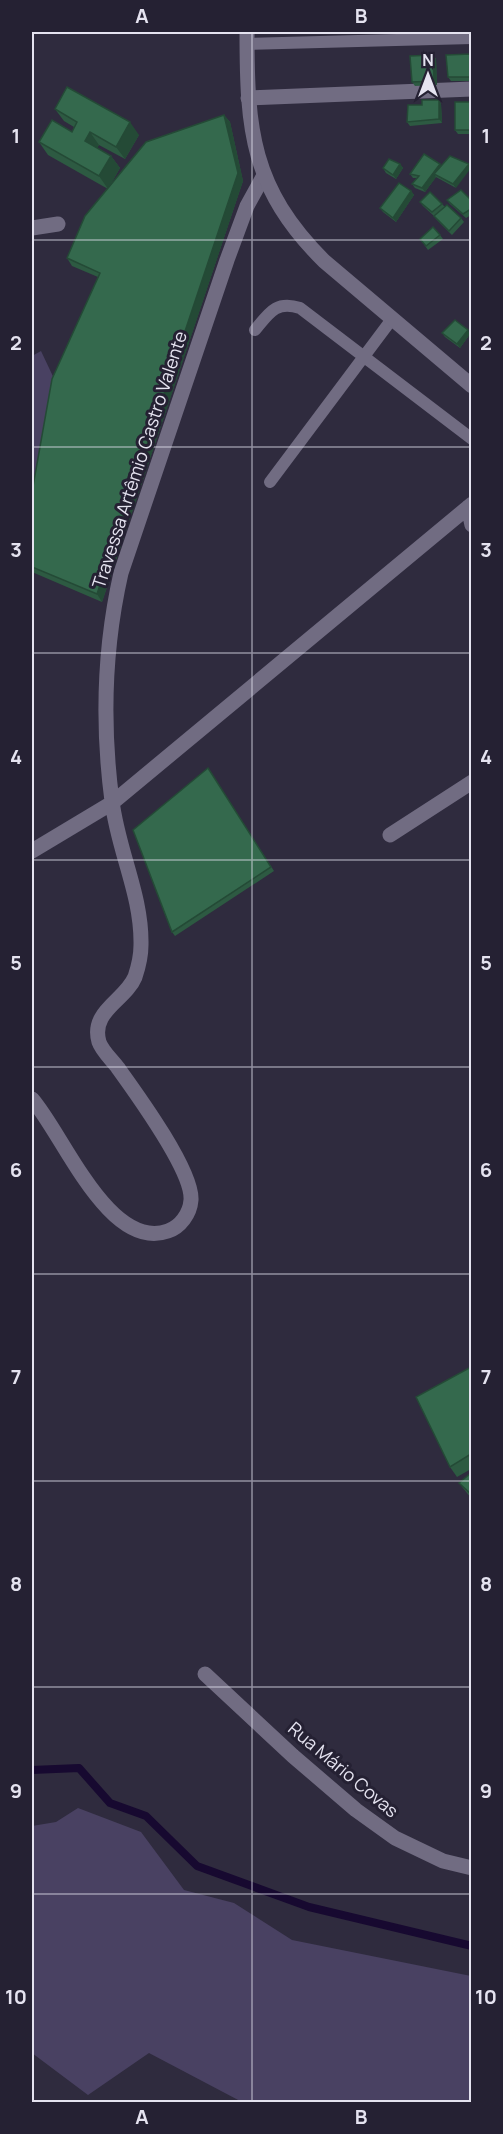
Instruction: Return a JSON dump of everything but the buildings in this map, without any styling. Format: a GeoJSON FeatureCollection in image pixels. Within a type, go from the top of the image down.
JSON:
{"type":"FeatureCollection","features":[{"type":"Feature","properties":{"kind":"street"},"geometry":{"type":"LineString","coordinates":[[247,38],[248,98],[252,135],[263,177],[278,204],[306,243],[471,386]]}},
{"type":"Feature","properties":{"kind":"street"},"geometry":{"type":"LineString","coordinates":[[248,98],[471,89]]}},
{"type":"Feature","properties":{"kind":"street","name":"Travessa Artêmio Castro Valente"},"geometry":{"type":"LineString","coordinates":[[32,1099],[109,1212],[129,1228],[147,1233],[160,1234],[177,1228],[187,1214],[191,1200],[183,1173],[157,1123],[99,1043],[99,1024],[104,1011],[134,978],[141,948],[140,910],[112,803],[106,657],[121,573],[227,260],[247,206],[263,177]]}},
{"type":"Feature","properties":{"kind":"street"},"geometry":{"type":"LineString","coordinates":[[32,228],[58,224]]}},
{"type":"Feature","properties":{"kind":"street"},"geometry":{"type":"LineString","coordinates":[[32,851],[112,803],[470,506]]}},
{"type":"Feature","properties":{"kind":"street"},"geometry":{"type":"LineString","coordinates":[[470,506],[471,525]]}},
{"type":"Feature","properties":{"kind":"street"},"geometry":{"type":"LineString","coordinates":[[390,834],[471,782]]}},
{"type":"Feature","properties":{"kind":"street","name":"Rua Mário Covas"},"geometry":{"type":"LineString","coordinates":[[205,1674],[293,1756],[379,1827],[395,1838],[443,1861],[471,1868]]}},
{"type":"Feature","properties":{"kind":"lane"},"geometry":{"type":"LineString","coordinates":[[247,38],[471,38]]}},
{"type":"Feature","properties":{"kind":"lane"},"geometry":{"type":"LineString","coordinates":[[255,330],[272,309],[289,304],[300,308],[471,439]]}},
{"type":"Feature","properties":{"kind":"lane"},"geometry":{"type":"LineString","coordinates":[[270,482],[393,319]]}},
{"type":"Feature","properties":{"kind":"shaded area"},"geometry":{"type":"Polygon","coordinates":[[[41,351],[58,387],[32,529],[32,356],[41,351]]]}},
{"type":"Feature","properties":{"kind":"shaded area"},"geometry":{"type":"Polygon","coordinates":[[[78,1808],[141,1832],[184,1890],[234,1903],[292,1940],[471,1976],[471,2102],[242,2102],[149,2053],[88,2095],[32,2053],[32,1826],[56,1822],[78,1808]]]}},
{"type":"Feature","properties":{"kind":"waterway"},"geometry":{"type":"LineString","coordinates":[[32,1770],[79,1768],[110,1803],[146,1816],[197,1866],[309,1907],[472,1946]]}}]}
